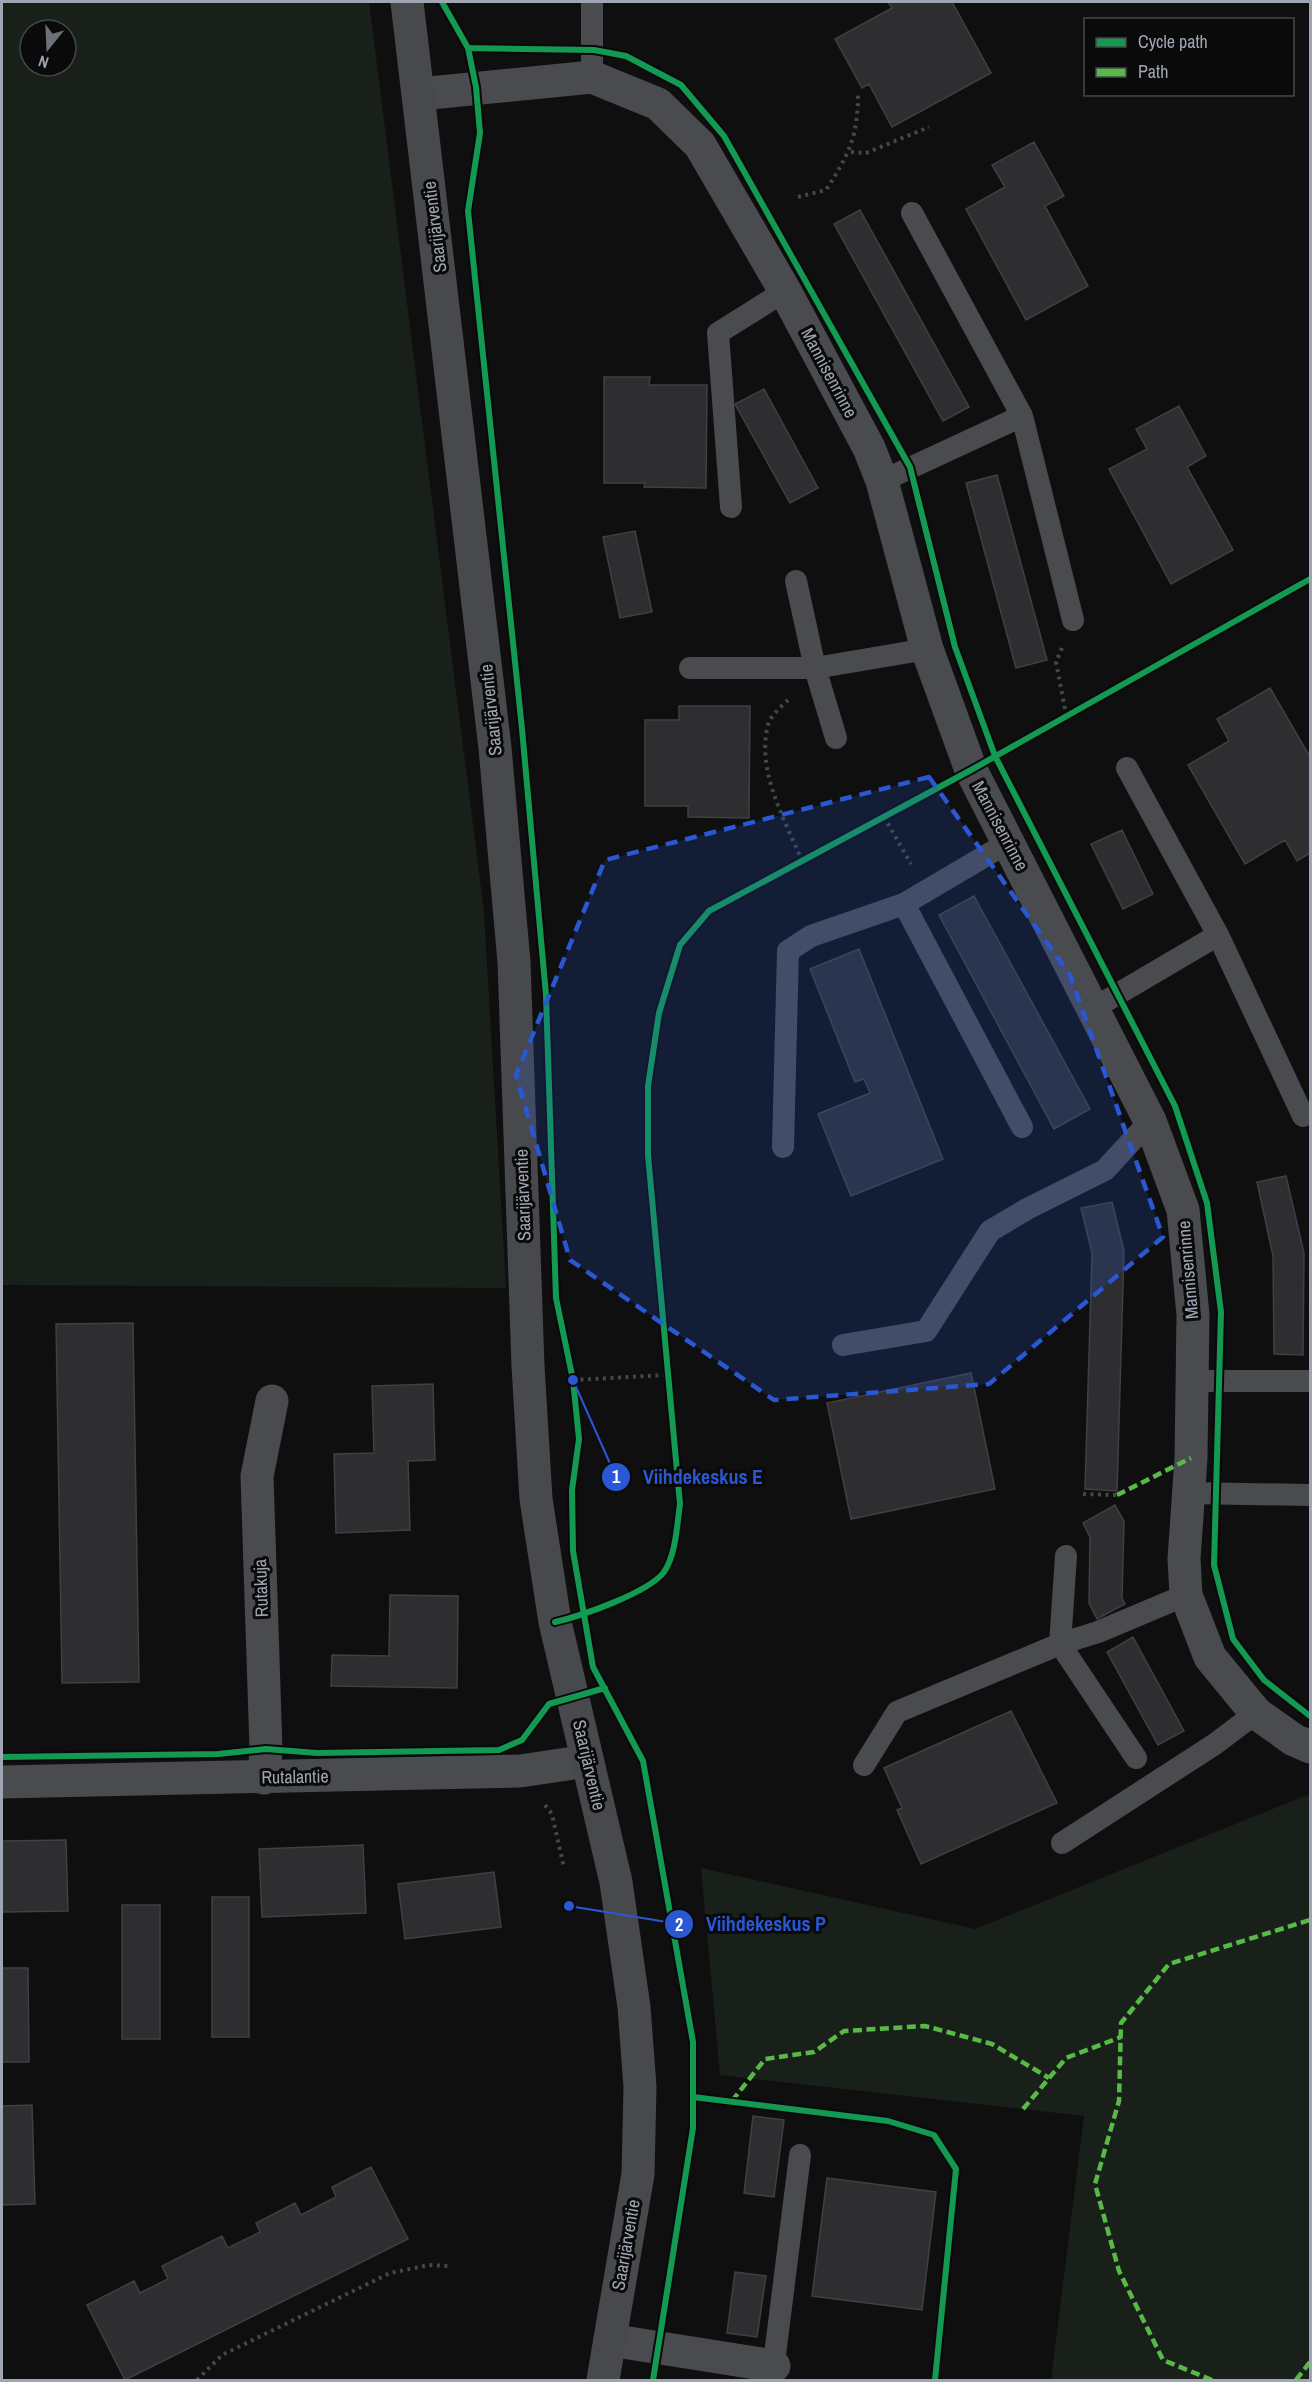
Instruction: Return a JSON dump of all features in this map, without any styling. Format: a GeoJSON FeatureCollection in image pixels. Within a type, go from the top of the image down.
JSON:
{"type":"FeatureCollection","features":[{"type":"Feature","properties":{"kind":"main road","name":"Saarijärventie"},"geometry":{"type":"LineString","coordinates":[[407,2],[420,94],[495,748],[514,962],[528,1366],[536,1500],[555,1622],[616,1882],[634,2007],[640,2088],[638,2174],[603,2380]]}},
{"type":"Feature","properties":{"kind":"street","name":"Mannisenrinne"},"geometry":{"type":"LineString","coordinates":[[420,94],[592,77],[658,104],[700,145],[785,291],[869,448],[882,481],[927,649],[971,770],[1150,1121],[1183,1210],[1193,1315],[1184,1559],[1186,1595],[1210,1657],[1256,1713],[1294,1740],[1311,1747]]}},
{"type":"Feature","properties":{"kind":"street","name":"Rutakuja"},"geometry":{"type":"LineString","coordinates":[[264,1778],[266,1749],[257,1476],[272,1401]]}},
{"type":"Feature","properties":{"kind":"street","name":"Rutalantie"},"geometry":{"type":"LineString","coordinates":[[2,1782],[520,1771],[587,1761]]}},
{"type":"Feature","properties":{"kind":"street"},"geometry":{"type":"LineString","coordinates":[[610,2340],[773,2373]]}},
{"type":"Feature","properties":{"kind":"lane"},"geometry":{"type":"LineString","coordinates":[[592,2],[592,77]]}},
{"type":"Feature","properties":{"kind":"lane"},"geometry":{"type":"LineString","coordinates":[[912,213],[1022,416],[1073,620]]}},
{"type":"Feature","properties":{"kind":"lane"},"geometry":{"type":"LineString","coordinates":[[731,507],[718,333],[785,291]]}},
{"type":"Feature","properties":{"kind":"lane"},"geometry":{"type":"LineString","coordinates":[[882,481],[1022,416]]}},
{"type":"Feature","properties":{"kind":"lane"},"geometry":{"type":"LineString","coordinates":[[796,581],[815,668],[836,738]]}},
{"type":"Feature","properties":{"kind":"lane"},"geometry":{"type":"LineString","coordinates":[[690,668],[815,668],[927,649]]}},
{"type":"Feature","properties":{"kind":"lane"},"geometry":{"type":"LineString","coordinates":[[1127,768],[1218,935],[1303,1116]]}},
{"type":"Feature","properties":{"kind":"lane"},"geometry":{"type":"LineString","coordinates":[[783,1147],[783,1063],[788,951],[812,936],[904,904],[1009,842]]}},
{"type":"Feature","properties":{"kind":"lane"},"geometry":{"type":"LineString","coordinates":[[904,904],[1022,1127]]}},
{"type":"Feature","properties":{"kind":"lane"},"geometry":{"type":"LineString","coordinates":[[1094,1008],[1218,935]]}},
{"type":"Feature","properties":{"kind":"lane"},"geometry":{"type":"LineString","coordinates":[[843,1345],[926,1330],[990,1231],[1027,1209],[1105,1170],[1150,1121]]}},
{"type":"Feature","properties":{"kind":"lane"},"geometry":{"type":"LineString","coordinates":[[1192,1381],[1311,1380]]}},
{"type":"Feature","properties":{"kind":"lane"},"geometry":{"type":"LineString","coordinates":[[1188,1493],[1311,1495]]}},
{"type":"Feature","properties":{"kind":"lane"},"geometry":{"type":"LineString","coordinates":[[1066,1556],[1060,1644],[1136,1758]]}},
{"type":"Feature","properties":{"kind":"lane"},"geometry":{"type":"LineString","coordinates":[[864,1765],[897,1712],[1060,1644],[1098,1632],[1186,1595]]}},
{"type":"Feature","properties":{"kind":"lane"},"geometry":{"type":"LineString","coordinates":[[1062,1843],[1215,1744],[1256,1713]]}},
{"type":"Feature","properties":{"kind":"lane"},"geometry":{"type":"LineString","coordinates":[[773,2373],[800,2156]]}},
{"type":"Feature","properties":{"kind":"path"},"geometry":{"type":"LineString","coordinates":[[798,197],[826,190],[851,152],[858,109],[858,93]]}},
{"type":"Feature","properties":{"kind":"path"},"geometry":{"type":"LineString","coordinates":[[851,152],[866,153],[929,127]]}},
{"type":"Feature","properties":{"kind":"path"},"geometry":{"type":"LineString","coordinates":[[1065,714],[1056,662],[1073,620]]}},
{"type":"Feature","properties":{"kind":"path"},"geometry":{"type":"LineString","coordinates":[[802,861],[774,794],[764,757],[768,722],[815,668]]}},
{"type":"Feature","properties":{"kind":"path"},"geometry":{"type":"LineString","coordinates":[[1055,720],[1076,709]]}},
{"type":"Feature","properties":{"kind":"path"},"geometry":{"type":"LineString","coordinates":[[874,822],[894,812]]}},
{"type":"Feature","properties":{"kind":"path"},"geometry":{"type":"LineString","coordinates":[[884,817],[926,890]]}},
{"type":"Feature","properties":{"kind":"path"},"geometry":{"type":"LineString","coordinates":[[793,866],[812,856]]}},
{"type":"Feature","properties":{"kind":"path"},"geometry":{"type":"LineString","coordinates":[[665,1363],[668,1387]]}},
{"type":"Feature","properties":{"kind":"path"},"geometry":{"type":"LineString","coordinates":[[571,1370],[574,1392]]}},
{"type":"Feature","properties":{"kind":"path"},"geometry":{"type":"LineString","coordinates":[[573,1380],[666,1375]]}},
{"type":"Feature","properties":{"kind":"path"},"geometry":{"type":"LineString","coordinates":[[1083,1494],[1117,1495]]}},
{"type":"Feature","properties":{"kind":"path"},"geometry":{"type":"LineString","coordinates":[[197,2380],[222,2355],[390,2272],[429,2265],[448,2266]]}},
{"type":"Feature","properties":{"kind":"highlighted area"},"geometry":{"type":"Polygon","coordinates":[[[929,777],[1070,975],[1163,1237],[989,1384],[774,1400],[570,1260],[516,1075],[605,860],[929,777]]]}},
{"type":"Feature","properties":{"kind":"shaded area"},"geometry":{"type":"Polygon","coordinates":[[[2,2],[369,2],[484,912],[506,1288],[2,1285],[2,2]]]}},
{"type":"Feature","properties":{"kind":"shaded area"},"geometry":{"type":"Polygon","coordinates":[[[1310,1794],[1310,2380],[1051,2380],[1084,2116],[720,2075],[701,1868],[975,1929],[1310,1794]]]}},
{"type":"Feature","properties":{"kind":"building"},"geometry":{"type":"Polygon","coordinates":[[[888,2],[952,2],[991,73],[892,127],[869,84],[862,88],[835,39],[892,8],[888,2]]]}},
{"type":"Feature","properties":{"kind":"building"},"geometry":{"type":"Polygon","coordinates":[[[1034,142],[1064,196],[1045,206],[1088,286],[1026,320],[966,209],[1005,187],[992,165],[1034,142]]]}},
{"type":"Feature","properties":{"kind":"building"},"geometry":{"type":"Polygon","coordinates":[[[860,210],[969,407],[943,421],[834,224],[860,210]]]}},
{"type":"Feature","properties":{"kind":"building"},"geometry":{"type":"Polygon","coordinates":[[[604,377],[650,377],[649,385],[707,385],[706,488],[644,487],[645,483],[604,483],[604,377]]]}},
{"type":"Feature","properties":{"kind":"building"},"geometry":{"type":"Polygon","coordinates":[[[764,389],[818,488],[790,503],[735,404],[764,389]]]}},
{"type":"Feature","properties":{"kind":"building"},"geometry":{"type":"Polygon","coordinates":[[[1179,406],[1206,456],[1187,467],[1233,550],[1171,584],[1109,469],[1147,449],[1136,429],[1179,406]]]}},
{"type":"Feature","properties":{"kind":"building"},"geometry":{"type":"Polygon","coordinates":[[[997,475],[1047,660],[1016,668],[966,483],[997,475]]]}},
{"type":"Feature","properties":{"kind":"building"},"geometry":{"type":"Polygon","coordinates":[[[635,531],[652,612],[620,618],[603,537],[635,531]]]}},
{"type":"Feature","properties":{"kind":"building"},"geometry":{"type":"Polygon","coordinates":[[[1270,688],[1310,757],[1310,853],[1297,861],[1285,840],[1245,864],[1188,765],[1229,741],[1217,719],[1270,688]]]}},
{"type":"Feature","properties":{"kind":"building"},"geometry":{"type":"Polygon","coordinates":[[[679,706],[750,706],[749,818],[688,817],[688,806],[645,806],[645,720],[679,720],[679,706]]]}},
{"type":"Feature","properties":{"kind":"building"},"geometry":{"type":"Polygon","coordinates":[[[1122,830],[1153,894],[1123,909],[1091,844],[1122,830]]]}},
{"type":"Feature","properties":{"kind":"building"},"geometry":{"type":"Polygon","coordinates":[[[974,896],[1090,1109],[1054,1129],[939,915],[974,896]]]}},
{"type":"Feature","properties":{"kind":"building"},"geometry":{"type":"Polygon","coordinates":[[[859,949],[943,1159],[851,1196],[818,1114],[870,1093],[864,1079],[855,1082],[810,969],[859,949]]]}},
{"type":"Feature","properties":{"kind":"building"},"geometry":{"type":"Polygon","coordinates":[[[1286,1176],[1304,1253],[1303,1355],[1274,1354],[1273,1256],[1257,1182],[1286,1176]]]}},
{"type":"Feature","properties":{"kind":"building"},"geometry":{"type":"Polygon","coordinates":[[[1112,1202],[1124,1251],[1117,1491],[1085,1489],[1092,1253],[1081,1208],[1112,1202]]]}},
{"type":"Feature","properties":{"kind":"building"},"geometry":{"type":"Polygon","coordinates":[[[133,1323],[139,1682],[62,1683],[56,1324],[133,1323]]]}},
{"type":"Feature","properties":{"kind":"building"},"geometry":{"type":"Polygon","coordinates":[[[971,1373],[995,1489],[851,1519],[827,1403],[971,1373]]]}},
{"type":"Feature","properties":{"kind":"building"},"geometry":{"type":"Polygon","coordinates":[[[433,1384],[435,1460],[408,1461],[410,1530],[336,1533],[334,1454],[374,1453],[372,1386],[433,1384]]]}},
{"type":"Feature","properties":{"kind":"building"},"geometry":{"type":"Polygon","coordinates":[[[1115,1505],[1124,1521],[1122,1598],[1125,1604],[1097,1619],[1089,1603],[1090,1537],[1083,1523],[1115,1505]]]}},
{"type":"Feature","properties":{"kind":"building"},"geometry":{"type":"Polygon","coordinates":[[[390,1595],[458,1596],[457,1688],[331,1686],[332,1655],[389,1656],[390,1595]]]}},
{"type":"Feature","properties":{"kind":"building"},"geometry":{"type":"Polygon","coordinates":[[[1133,1637],[1184,1731],[1158,1745],[1107,1652],[1133,1637]]]}},
{"type":"Feature","properties":{"kind":"building"},"geometry":{"type":"Polygon","coordinates":[[[1011,1711],[1057,1803],[921,1864],[897,1810],[902,1808],[884,1768],[1011,1711]]]}},
{"type":"Feature","properties":{"kind":"building"},"geometry":{"type":"Polygon","coordinates":[[[66,1840],[68,1911],[2,1912],[2,1841],[66,1840]]]}},
{"type":"Feature","properties":{"kind":"building"},"geometry":{"type":"Polygon","coordinates":[[[363,1845],[366,1913],[262,1917],[259,1849],[363,1845]]]}},
{"type":"Feature","properties":{"kind":"building"},"geometry":{"type":"Polygon","coordinates":[[[494,1872],[501,1927],[405,1939],[398,1884],[494,1872]]]}},
{"type":"Feature","properties":{"kind":"building"},"geometry":{"type":"Polygon","coordinates":[[[212,1897],[249,1897],[249,2037],[212,2037],[212,1897]]]}},
{"type":"Feature","properties":{"kind":"building"},"geometry":{"type":"Polygon","coordinates":[[[122,1905],[160,1905],[160,2039],[122,2039],[122,1905]]]}},
{"type":"Feature","properties":{"kind":"building"},"geometry":{"type":"Polygon","coordinates":[[[2,1968],[28,1968],[29,2062],[2,2062],[2,1968]]]}},
{"type":"Feature","properties":{"kind":"building"},"geometry":{"type":"Polygon","coordinates":[[[32,2105],[35,2204],[2,2205],[2,2106],[32,2105]]]}},
{"type":"Feature","properties":{"kind":"building"},"geometry":{"type":"Polygon","coordinates":[[[753,2116],[784,2120],[774,2197],[744,2193],[753,2116]]]}},
{"type":"Feature","properties":{"kind":"building"},"geometry":{"type":"Polygon","coordinates":[[[371,2167],[408,2239],[125,2380],[87,2305],[134,2281],[140,2293],[168,2279],[162,2266],[222,2236],[228,2248],[260,2232],[256,2223],[295,2203],[301,2215],[336,2197],[332,2187],[371,2167]]]}},
{"type":"Feature","properties":{"kind":"building"},"geometry":{"type":"Polygon","coordinates":[[[827,2178],[936,2192],[922,2310],[812,2296],[827,2178]]]}},
{"type":"Feature","properties":{"kind":"building"},"geometry":{"type":"Polygon","coordinates":[[[735,2272],[766,2276],[757,2337],[727,2333],[735,2272]]]}},
{"type":"Feature","properties":{"kind":"marked path"},"geometry":{"type":"LineString","coordinates":[[1117,1495],[1191,1458]]}},
{"type":"Feature","properties":{"kind":"marked path"},"geometry":{"type":"LineString","coordinates":[[1212,2380],[1163,2360],[1119,2271],[1095,2184],[1119,2101],[1121,2023],[1169,1964],[1310,1920]]}},
{"type":"Feature","properties":{"kind":"marked path"},"geometry":{"type":"LineString","coordinates":[[732,2101],[765,2059],[814,2052],[844,2031],[925,2026],[992,2044],[1049,2078]]}},
{"type":"Feature","properties":{"kind":"marked path"},"geometry":{"type":"LineString","coordinates":[[1023,2109],[1066,2058],[1121,2037]]}},
{"type":"Feature","properties":{"kind":"marked path"},"geometry":{"type":"LineString","coordinates":[[1296,2380],[1310,2362]]}},
{"type":"Feature","properties":{"kind":"cycle path"},"geometry":{"type":"LineString","coordinates":[[442,2],[468,48],[476,87],[480,133],[468,211],[522,729],[546,995],[556,1298],[573,1380],[579,1439],[572,1490],[573,1551],[593,1667],[643,1761],[693,2042],[693,2128],[653,2380]]}},
{"type":"Feature","properties":{"kind":"cycle path"},"geometry":{"type":"LineString","coordinates":[[468,48],[594,50],[626,56],[681,85],[724,136],[910,467],[955,647],[995,756],[1175,1106],[1207,1203],[1221,1312],[1214,1565],[1233,1639],[1264,1680],[1310,1716]]}},
{"type":"Feature","properties":{"kind":"cycle path"},"geometry":{"type":"LineString","coordinates":[[555,1622],[613,1603],[656,1580],[668,1565],[675,1539],[680,1504],[648,1155],[648,1086],[659,1013],[680,945],[709,911],[971,770],[1310,579]]}},
{"type":"Feature","properties":{"kind":"cycle path"},"geometry":{"type":"LineString","coordinates":[[2,1757],[218,1754],[266,1749],[317,1753],[499,1750],[522,1740],[549,1704],[605,1688]]}},
{"type":"Feature","properties":{"kind":"cycle path"},"geometry":{"type":"LineString","coordinates":[[693,2097],[888,2121],[934,2135],[956,2169],[935,2380]]}},
{"type":"Feature","properties":{"kind":"place","name":"Viihdekeskus E"},"geometry":{"type":"Point","coordinates":[573,1380]}},
{"type":"Feature","properties":{"kind":"place","name":"Viihdekeskus P"},"geometry":{"type":"Point","coordinates":[569,1906]}}]}
